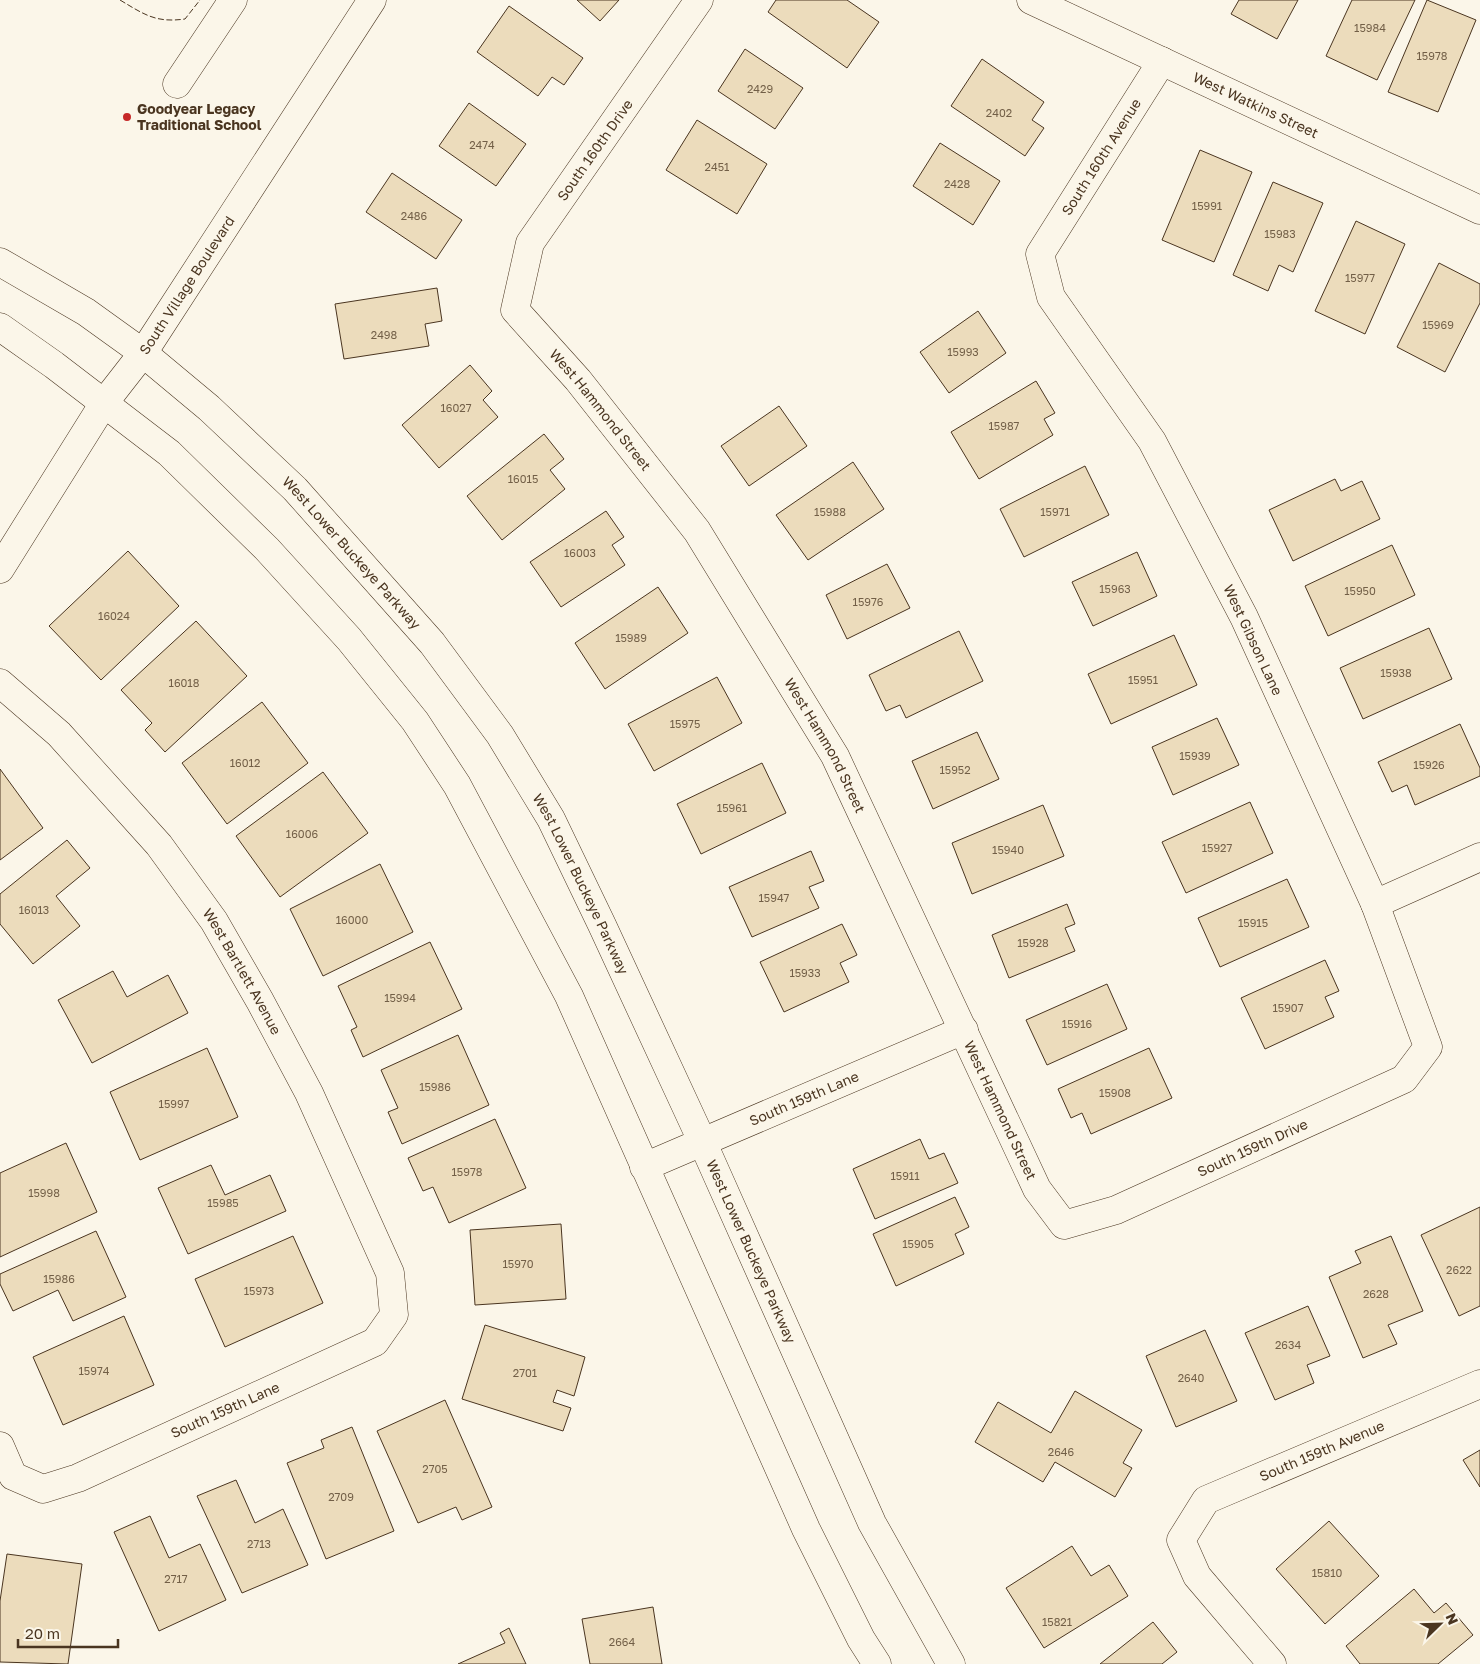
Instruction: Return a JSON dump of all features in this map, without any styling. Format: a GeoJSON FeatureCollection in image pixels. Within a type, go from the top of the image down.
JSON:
{"type":"FeatureCollection","features":[{"type":"Feature","properties":{"kind":"street"},"geometry":{"type":"LineString","coordinates":[[177,84],[233,0]]}},
{"type":"Feature","properties":{"kind":"street","name":"South Village Boulevard"},"geometry":{"type":"LineString","coordinates":[[0,568],[104,403],[143,353],[372,0]]}},
{"type":"Feature","properties":{"kind":"street","name":"South 160th Drive"},"geometry":{"type":"LineString","coordinates":[[515,310],[530,243],[699,0]]}},
{"type":"Feature","properties":{"kind":"street","name":"West Watkins Street"},"geometry":{"type":"LineString","coordinates":[[1031,0],[1480,210]]}},
{"type":"Feature","properties":{"kind":"street","name":"South 160th Avenue"},"geometry":{"type":"LineString","coordinates":[[1040,254],[1162,61]]}},
{"type":"Feature","properties":{"kind":"street","name":"West Gibson Lane"},"geometry":{"type":"LineString","coordinates":[[1040,254],[1051,297],[1152,442],[1244,617],[1375,904],[1428,1047]]}},
{"type":"Feature","properties":{"kind":"street","name":"West Lower Buckeye Parkway"},"geometry":{"type":"LineString","coordinates":[[0,262],[86,312],[143,353],[208,408],[314,509],[432,643],[500,735],[551,819],[702,1142],[872,1523],[951,1664]]}},
{"type":"Feature","properties":{"kind":"street","name":"West Hammond Street"},"geometry":{"type":"LineString","coordinates":[[515,310],[578,380],[697,531],[835,756],[964,1030],[1036,1189],[1064,1225]]}},
{"type":"Feature","properties":{"kind":"street"},"geometry":{"type":"LineString","coordinates":[[0,327],[169,453],[267,549],[349,639],[415,721],[457,785],[569,996],[806,1529],[862,1639],[877,1664]]}},
{"type":"Feature","properties":{"kind":"street","name":"West Bartlett Avenue"},"geometry":{"type":"LineString","coordinates":[[0,683],[59,734],[160,845],[214,921],[260,1001],[309,1093],[390,1274],[394,1315]]}},
{"type":"Feature","properties":{"kind":"street"},"geometry":{"type":"LineString","coordinates":[[1375,904],[1480,857]]}},
{"type":"Feature","properties":{"kind":"street","name":"South 159th Lane"},"geometry":{"type":"LineString","coordinates":[[644,1167],[964,1030]]}},
{"type":"Feature","properties":{"kind":"street","name":"South 159th Drive"},"geometry":{"type":"LineString","coordinates":[[1064,1225],[1116,1210],[1404,1079],[1428,1047]]}},
{"type":"Feature","properties":{"kind":"street","name":"South 159th Lane"},"geometry":{"type":"LineString","coordinates":[[0,1446],[14,1476],[43,1489],[87,1474],[375,1342],[394,1315]]}},
{"type":"Feature","properties":{"kind":"street","name":"South 159th Avenue"},"geometry":{"type":"LineString","coordinates":[[1272,1664],[1197,1576],[1181,1540],[1206,1500],[1480,1384]]}},
{"type":"Feature","properties":{"kind":"building"},"geometry":{"type":"Polygon","coordinates":[[[577,0],[619,0],[600,21],[577,0]]]}},
{"type":"Feature","properties":{"kind":"building"},"geometry":{"type":"Polygon","coordinates":[[[776,0],[847,0],[879,22],[847,68],[768,12],[776,0]]]}},
{"type":"Feature","properties":{"kind":"building"},"geometry":{"type":"Polygon","coordinates":[[[1239,0],[1298,0],[1277,39],[1231,14],[1239,0]]]}},
{"type":"Feature","properties":{"kind":"building"},"geometry":{"type":"Polygon","coordinates":[[[1352,0],[1415,0],[1377,80],[1326,56],[1352,0]]]}},
{"type":"Feature","properties":{"kind":"building"},"geometry":{"type":"Polygon","coordinates":[[[1427,0],[1476,20],[1438,112],[1388,92],[1427,0]]]}},
{"type":"Feature","properties":{"kind":"building"},"geometry":{"type":"Polygon","coordinates":[[[509,6],[583,58],[564,85],[552,77],[538,96],[477,52],[509,6]]]}},
{"type":"Feature","properties":{"kind":"building"},"geometry":{"type":"Polygon","coordinates":[[[745,49],[803,88],[775,129],[718,91],[745,49]]]}},
{"type":"Feature","properties":{"kind":"building"},"geometry":{"type":"Polygon","coordinates":[[[982,59],[1044,102],[1032,120],[1044,128],[1025,156],[951,106],[982,59]]]}},
{"type":"Feature","properties":{"kind":"building"},"geometry":{"type":"Polygon","coordinates":[[[469,103],[526,144],[496,186],[439,146],[469,103]]]}},
{"type":"Feature","properties":{"kind":"building"},"geometry":{"type":"Polygon","coordinates":[[[697,120],[767,164],[737,214],[666,170],[697,120]]]}},
{"type":"Feature","properties":{"kind":"building"},"geometry":{"type":"Polygon","coordinates":[[[940,143],[1000,181],[973,225],[913,186],[940,143]]]}},
{"type":"Feature","properties":{"kind":"building"},"geometry":{"type":"Polygon","coordinates":[[[1200,150],[1252,172],[1214,262],[1162,240],[1200,150]]]}},
{"type":"Feature","properties":{"kind":"building"},"geometry":{"type":"Polygon","coordinates":[[[392,173],[462,220],[436,259],[366,212],[392,173]]]}},
{"type":"Feature","properties":{"kind":"building"},"geometry":{"type":"Polygon","coordinates":[[[1273,182],[1323,203],[1293,272],[1279,265],[1268,291],[1233,275],[1273,182]]]}},
{"type":"Feature","properties":{"kind":"building"},"geometry":{"type":"Polygon","coordinates":[[[1356,221],[1405,244],[1365,334],[1315,311],[1356,221]]]}},
{"type":"Feature","properties":{"kind":"building"},"geometry":{"type":"Polygon","coordinates":[[[1439,263],[1480,284],[1480,303],[1445,372],[1397,347],[1439,263]]]}},
{"type":"Feature","properties":{"kind":"building"},"geometry":{"type":"Polygon","coordinates":[[[437,288],[442,321],[425,324],[429,346],[344,359],[335,304],[437,288]]]}},
{"type":"Feature","properties":{"kind":"building"},"geometry":{"type":"Polygon","coordinates":[[[978,311],[1006,353],[949,393],[920,352],[978,311]]]}},
{"type":"Feature","properties":{"kind":"building"},"geometry":{"type":"Polygon","coordinates":[[[470,365],[492,391],[483,400],[498,417],[439,468],[402,425],[470,365]]]}},
{"type":"Feature","properties":{"kind":"building"},"geometry":{"type":"Polygon","coordinates":[[[1036,381],[1055,413],[1044,419],[1053,435],[979,479],[951,432],[1036,381]]]}},
{"type":"Feature","properties":{"kind":"building"},"geometry":{"type":"Polygon","coordinates":[[[779,406],[807,446],[749,486],[721,446],[779,406]]]}},
{"type":"Feature","properties":{"kind":"building"},"geometry":{"type":"Polygon","coordinates":[[[544,434],[564,459],[550,470],[565,489],[502,540],[467,496],[544,434]]]}},
{"type":"Feature","properties":{"kind":"building"},"geometry":{"type":"Polygon","coordinates":[[[853,462],[884,509],[808,560],[776,515],[853,462]]]}},
{"type":"Feature","properties":{"kind":"building"},"geometry":{"type":"Polygon","coordinates":[[[1085,466],[1109,515],[1024,557],[1000,509],[1085,466]]]}},
{"type":"Feature","properties":{"kind":"building"},"geometry":{"type":"Polygon","coordinates":[[[1335,479],[1341,491],[1362,481],[1380,519],[1293,561],[1269,510],[1335,479]]]}},
{"type":"Feature","properties":{"kind":"building"},"geometry":{"type":"Polygon","coordinates":[[[606,511],[624,537],[612,545],[625,565],[561,607],[530,562],[606,511]]]}},
{"type":"Feature","properties":{"kind":"building"},"geometry":{"type":"Polygon","coordinates":[[[1392,545],[1415,595],[1328,636],[1305,586],[1392,545]]]}},
{"type":"Feature","properties":{"kind":"building"},"geometry":{"type":"Polygon","coordinates":[[[128,551],[179,606],[101,680],[49,626],[128,551]]]}},
{"type":"Feature","properties":{"kind":"building"},"geometry":{"type":"Polygon","coordinates":[[[1137,552],[1157,596],[1093,626],[1072,582],[1137,552]]]}},
{"type":"Feature","properties":{"kind":"building"},"geometry":{"type":"Polygon","coordinates":[[[887,564],[910,608],[847,639],[826,595],[887,564]]]}},
{"type":"Feature","properties":{"kind":"building"},"geometry":{"type":"Polygon","coordinates":[[[658,587],[688,633],[605,689],[575,643],[658,587]]]}},
{"type":"Feature","properties":{"kind":"building"},"geometry":{"type":"Polygon","coordinates":[[[196,621],[247,676],[165,752],[145,730],[152,723],[121,690],[196,621]]]}},
{"type":"Feature","properties":{"kind":"building"},"geometry":{"type":"Polygon","coordinates":[[[1429,628],[1452,679],[1363,719],[1340,668],[1429,628]]]}},
{"type":"Feature","properties":{"kind":"building"},"geometry":{"type":"Polygon","coordinates":[[[959,631],[983,681],[906,718],[900,705],[886,711],[869,675],[959,631]]]}},
{"type":"Feature","properties":{"kind":"building"},"geometry":{"type":"Polygon","coordinates":[[[1174,635],[1197,685],[1111,724],[1088,674],[1174,635]]]}},
{"type":"Feature","properties":{"kind":"building"},"geometry":{"type":"Polygon","coordinates":[[[717,677],[742,723],[654,771],[628,724],[717,677]]]}},
{"type":"Feature","properties":{"kind":"building"},"geometry":{"type":"Polygon","coordinates":[[[262,702],[308,763],[227,824],[182,763],[262,702]]]}},
{"type":"Feature","properties":{"kind":"building"},"geometry":{"type":"Polygon","coordinates":[[[1217,718],[1239,765],[1173,795],[1152,747],[1217,718]]]}},
{"type":"Feature","properties":{"kind":"building"},"geometry":{"type":"Polygon","coordinates":[[[1460,724],[1480,768],[1480,776],[1415,805],[1407,785],[1392,792],[1378,762],[1460,724]]]}},
{"type":"Feature","properties":{"kind":"building"},"geometry":{"type":"Polygon","coordinates":[[[977,732],[999,779],[933,809],[912,761],[977,732]]]}},
{"type":"Feature","properties":{"kind":"building"},"geometry":{"type":"Polygon","coordinates":[[[762,763],[786,813],[701,854],[677,804],[762,763]]]}},
{"type":"Feature","properties":{"kind":"building"},"geometry":{"type":"Polygon","coordinates":[[[0,769],[43,828],[0,860],[0,769]]]}},
{"type":"Feature","properties":{"kind":"building"},"geometry":{"type":"Polygon","coordinates":[[[323,772],[368,833],[280,897],[236,836],[323,772]]]}},
{"type":"Feature","properties":{"kind":"building"},"geometry":{"type":"Polygon","coordinates":[[[1250,802],[1273,853],[1186,893],[1162,842],[1250,802]]]}},
{"type":"Feature","properties":{"kind":"building"},"geometry":{"type":"Polygon","coordinates":[[[1043,805],[1064,856],[972,894],[952,843],[1043,805]]]}},
{"type":"Feature","properties":{"kind":"building"},"geometry":{"type":"Polygon","coordinates":[[[67,840],[90,868],[56,896],[80,926],[33,964],[0,924],[0,894],[67,840]]]}},
{"type":"Feature","properties":{"kind":"building"},"geometry":{"type":"Polygon","coordinates":[[[811,851],[824,881],[809,887],[819,908],[752,937],[729,887],[811,851]]]}},
{"type":"Feature","properties":{"kind":"building"},"geometry":{"type":"Polygon","coordinates":[[[380,864],[413,932],[323,976],[290,909],[380,864]]]}},
{"type":"Feature","properties":{"kind":"building"},"geometry":{"type":"Polygon","coordinates":[[[1287,879],[1309,927],[1220,967],[1198,918],[1287,879]]]}},
{"type":"Feature","properties":{"kind":"building"},"geometry":{"type":"Polygon","coordinates":[[[1067,904],[1075,924],[1065,928],[1075,951],[1009,978],[992,935],[1067,904]]]}},
{"type":"Feature","properties":{"kind":"building"},"geometry":{"type":"Polygon","coordinates":[[[842,924],[857,955],[840,963],[849,982],[784,1012],[760,962],[842,924]]]}},
{"type":"Feature","properties":{"kind":"building"},"geometry":{"type":"Polygon","coordinates":[[[430,942],[462,1009],[363,1057],[351,1030],[357,1027],[338,986],[430,942]]]}},
{"type":"Feature","properties":{"kind":"building"},"geometry":{"type":"Polygon","coordinates":[[[1325,960],[1339,991],[1325,997],[1334,1017],[1265,1049],[1241,998],[1325,960]]]}},
{"type":"Feature","properties":{"kind":"building"},"geometry":{"type":"Polygon","coordinates":[[[113,971],[127,997],[168,975],[188,1013],[92,1063],[58,1000],[113,971]]]}},
{"type":"Feature","properties":{"kind":"building"},"geometry":{"type":"Polygon","coordinates":[[[1107,984],[1127,1029],[1047,1065],[1026,1020],[1107,984]]]}},
{"type":"Feature","properties":{"kind":"building"},"geometry":{"type":"Polygon","coordinates":[[[458,1035],[489,1105],[402,1144],[388,1112],[398,1108],[381,1070],[458,1035]]]}},
{"type":"Feature","properties":{"kind":"building"},"geometry":{"type":"Polygon","coordinates":[[[207,1048],[238,1117],[140,1160],[110,1092],[207,1048]]]}},
{"type":"Feature","properties":{"kind":"building"},"geometry":{"type":"Polygon","coordinates":[[[1149,1048],[1172,1098],[1091,1134],[1082,1113],[1071,1118],[1058,1089],[1149,1048]]]}},
{"type":"Feature","properties":{"kind":"building"},"geometry":{"type":"Polygon","coordinates":[[[495,1119],[526,1188],[449,1223],[433,1187],[423,1191],[408,1158],[495,1119]]]}},
{"type":"Feature","properties":{"kind":"building"},"geometry":{"type":"Polygon","coordinates":[[[920,1139],[929,1159],[944,1153],[958,1183],[875,1219],[853,1169],[920,1139]]]}},
{"type":"Feature","properties":{"kind":"building"},"geometry":{"type":"Polygon","coordinates":[[[66,1143],[97,1212],[0,1257],[0,1173],[66,1143]]]}},
{"type":"Feature","properties":{"kind":"building"},"geometry":{"type":"Polygon","coordinates":[[[211,1165],[225,1195],[270,1175],[286,1211],[188,1254],[158,1188],[211,1165]]]}},
{"type":"Feature","properties":{"kind":"building"},"geometry":{"type":"Polygon","coordinates":[[[955,1197],[969,1227],[955,1234],[964,1254],[896,1286],[873,1234],[955,1197]]]}},
{"type":"Feature","properties":{"kind":"building"},"geometry":{"type":"Polygon","coordinates":[[[1480,1207],[1480,1306],[1459,1316],[1421,1235],[1480,1207]]]}},
{"type":"Feature","properties":{"kind":"building"},"geometry":{"type":"Polygon","coordinates":[[[561,1224],[566,1299],[475,1305],[470,1230],[561,1224]]]}},
{"type":"Feature","properties":{"kind":"building"},"geometry":{"type":"Polygon","coordinates":[[[96,1231],[126,1297],[73,1321],[58,1290],[13,1311],[0,1284],[0,1274],[96,1231]]]}},
{"type":"Feature","properties":{"kind":"building"},"geometry":{"type":"Polygon","coordinates":[[[293,1236],[323,1303],[225,1347],[195,1279],[293,1236]]]}},
{"type":"Feature","properties":{"kind":"building"},"geometry":{"type":"Polygon","coordinates":[[[1391,1236],[1423,1311],[1388,1325],[1397,1344],[1363,1358],[1329,1277],[1361,1263],[1355,1251],[1391,1236]]]}},
{"type":"Feature","properties":{"kind":"building"},"geometry":{"type":"Polygon","coordinates":[[[1308,1306],[1330,1356],[1307,1365],[1314,1383],[1275,1400],[1245,1333],[1308,1306]]]}},
{"type":"Feature","properties":{"kind":"building"},"geometry":{"type":"Polygon","coordinates":[[[124,1316],[154,1385],[63,1425],[33,1357],[124,1316]]]}},
{"type":"Feature","properties":{"kind":"building"},"geometry":{"type":"Polygon","coordinates":[[[485,1325],[585,1357],[574,1396],[557,1390],[553,1402],[571,1408],[563,1431],[462,1399],[485,1325]]]}},
{"type":"Feature","properties":{"kind":"building"},"geometry":{"type":"Polygon","coordinates":[[[1205,1330],[1237,1401],[1176,1427],[1146,1356],[1205,1330]]]}},
{"type":"Feature","properties":{"kind":"building"},"geometry":{"type":"Polygon","coordinates":[[[1075,1391],[1142,1430],[1123,1463],[1132,1468],[1115,1497],[1055,1462],[1043,1482],[975,1442],[998,1402],[1051,1433],[1075,1391]]]}},
{"type":"Feature","properties":{"kind":"building"},"geometry":{"type":"Polygon","coordinates":[[[445,1400],[492,1507],[462,1520],[456,1507],[418,1523],[377,1431],[445,1400]]]}},
{"type":"Feature","properties":{"kind":"building"},"geometry":{"type":"Polygon","coordinates":[[[352,1427],[394,1531],[326,1559],[287,1463],[324,1448],[321,1440],[352,1427]]]}},
{"type":"Feature","properties":{"kind":"building"},"geometry":{"type":"Polygon","coordinates":[[[1480,1450],[1480,1487],[1463,1460],[1480,1450]]]}},
{"type":"Feature","properties":{"kind":"building"},"geometry":{"type":"Polygon","coordinates":[[[236,1480],[255,1523],[283,1509],[308,1565],[242,1593],[197,1496],[236,1480]]]}},
{"type":"Feature","properties":{"kind":"building"},"geometry":{"type":"Polygon","coordinates":[[[150,1516],[169,1558],[200,1544],[226,1600],[159,1631],[114,1532],[150,1516]]]}},
{"type":"Feature","properties":{"kind":"building"},"geometry":{"type":"Polygon","coordinates":[[[1329,1521],[1379,1576],[1325,1624],[1276,1569],[1329,1521]]]}},
{"type":"Feature","properties":{"kind":"building"},"geometry":{"type":"Polygon","coordinates":[[[1072,1546],[1091,1576],[1109,1565],[1128,1596],[1044,1648],[1006,1588],[1072,1546]]]}},
{"type":"Feature","properties":{"kind":"building"},"geometry":{"type":"Polygon","coordinates":[[[7,1554],[82,1564],[68,1664],[0,1662],[0,1601],[7,1554]]]}},
{"type":"Feature","properties":{"kind":"building"},"geometry":{"type":"Polygon","coordinates":[[[1414,1589],[1434,1613],[1446,1603],[1473,1635],[1438,1664],[1360,1664],[1346,1646],[1414,1589]]]}},
{"type":"Feature","properties":{"kind":"building"},"geometry":{"type":"Polygon","coordinates":[[[653,1607],[662,1664],[590,1664],[582,1619],[653,1607]]]}},
{"type":"Feature","properties":{"kind":"building"},"geometry":{"type":"Polygon","coordinates":[[[1153,1622],[1177,1652],[1162,1664],[1100,1664],[1153,1622]]]}},
{"type":"Feature","properties":{"kind":"building"},"geometry":{"type":"Polygon","coordinates":[[[509,1628],[526,1664],[458,1664],[505,1643],[500,1633],[509,1628]]]}},
{"type":"Feature","properties":{"kind":"fence"},"geometry":{"type":"LineString","coordinates":[[120,0],[151,17],[166,20],[185,19],[200,0]]}},
{"type":"Feature","properties":{"kind":"place","name":"Goodyear Legacy Traditional School"},"geometry":{"type":"Point","coordinates":[127,117]}}]}
